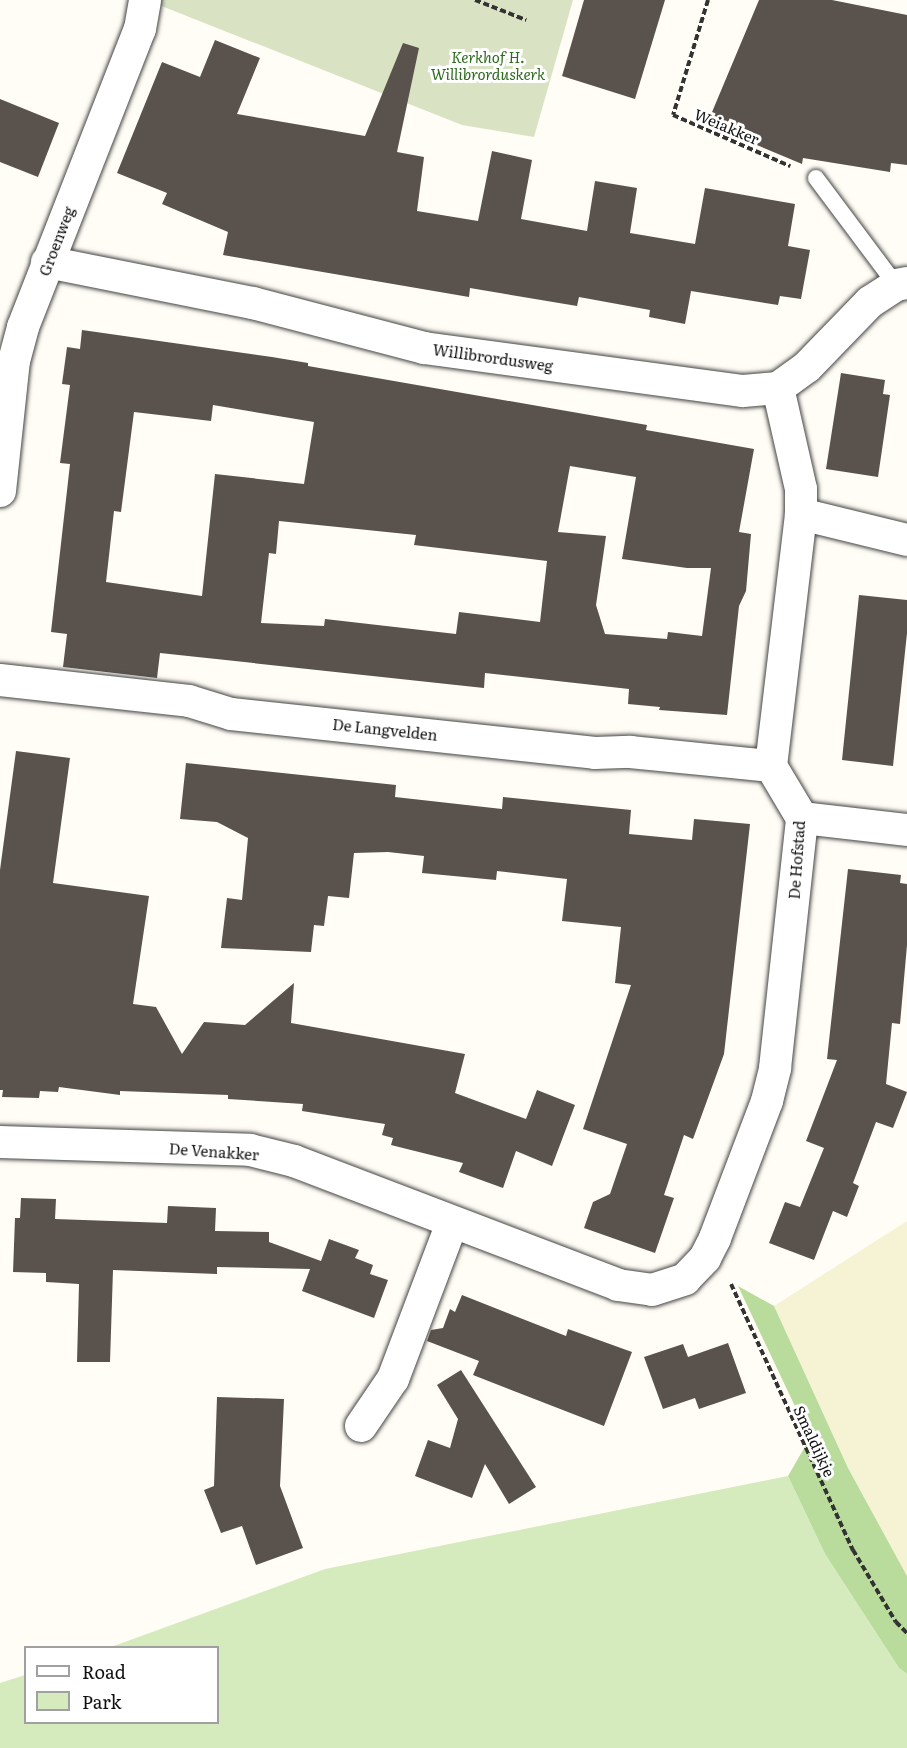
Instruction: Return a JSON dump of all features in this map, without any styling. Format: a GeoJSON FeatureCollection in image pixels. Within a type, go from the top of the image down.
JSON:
{"type":"FeatureCollection","features":[{"type":"Feature","properties":{"kind":"street","name":"Groenweg"},"geometry":{"type":"LineString","coordinates":[[0,491],[14,361],[23,327],[140,29],[145,0]]}},
{"type":"Feature","properties":{"kind":"street","name":"Willibrordusweg"},"geometry":{"type":"LineString","coordinates":[[47,262],[253,303],[424,348],[743,391],[777,387],[807,367],[870,302],[901,284]]}},
{"type":"Feature","properties":{"kind":"street"},"geometry":{"type":"LineString","coordinates":[[771,766],[801,514],[801,489],[777,387]]}},
{"type":"Feature","properties":{"kind":"street"},"geometry":{"type":"LineString","coordinates":[[801,514],[907,540]]}},
{"type":"Feature","properties":{"kind":"street","name":"De Langvelden"},"geometry":{"type":"LineString","coordinates":[[0,680],[189,701],[231,714],[595,753],[630,752],[771,766]]}},
{"type":"Feature","properties":{"kind":"street","name":"De Hofstad"},"geometry":{"type":"LineString","coordinates":[[705,1258],[767,1101],[775,1068],[802,818],[771,766]]}},
{"type":"Feature","properties":{"kind":"street"},"geometry":{"type":"LineString","coordinates":[[802,818],[907,830]]}},
{"type":"Feature","properties":{"kind":"street","name":"De Venakker"},"geometry":{"type":"LineString","coordinates":[[0,1142],[250,1150],[294,1161],[618,1285],[652,1290],[684,1279],[705,1258]]}},
{"type":"Feature","properties":{"kind":"street"},"geometry":{"type":"LineString","coordinates":[[361,1426],[393,1379],[452,1223]]}},
{"type":"Feature","properties":{"kind":"lane"},"geometry":{"type":"LineString","coordinates":[[816,178],[901,284]]}},
{"type":"Feature","properties":{"kind":"path"},"geometry":{"type":"LineString","coordinates":[[475,0],[526,20]]}},
{"type":"Feature","properties":{"kind":"path","name":"Weiakker"},"geometry":{"type":"LineString","coordinates":[[708,0],[673,115],[816,178]]}},
{"type":"Feature","properties":{"kind":"path","name":"Smaldijkje"},"geometry":{"type":"LineString","coordinates":[[705,1258],[730,1281],[853,1550],[896,1622],[907,1633]]}},
{"type":"Feature","properties":{"kind":"shaded area"},"geometry":{"type":"Polygon","coordinates":[[[907,1221],[907,1576],[848,1468],[774,1306],[907,1221]]]}},
{"type":"Feature","properties":{"kind":"green space","name":"Kerkhof H. Willibrorduskerk"},"geometry":{"type":"Polygon","coordinates":[[[160,0],[573,0],[534,137],[462,125],[159,5],[160,0]]]}},
{"type":"Feature","properties":{"kind":"green space"},"geometry":{"type":"Polygon","coordinates":[[[738,1286],[774,1306],[848,1468],[907,1576],[907,1674],[899,1668],[825,1554],[788,1476],[810,1438],[738,1286]]]}},
{"type":"Feature","properties":{"kind":"green space"},"geometry":{"type":"Polygon","coordinates":[[[788,1476],[825,1554],[899,1668],[907,1674],[907,1748],[0,1748],[0,1683],[24,1675],[24,1724],[219,1724],[219,1646],[114,1646],[325,1569],[788,1476]]]}},
{"type":"Feature","properties":{"kind":"building"},"geometry":{"type":"Polygon","coordinates":[[[584,0],[665,0],[635,99],[562,76],[584,0]]]}},
{"type":"Feature","properties":{"kind":"building"},"geometry":{"type":"Polygon","coordinates":[[[759,0],[832,0],[907,15],[907,165],[891,163],[890,172],[803,158],[802,164],[707,124],[759,0]]]}},
{"type":"Feature","properties":{"kind":"building"},"geometry":{"type":"Polygon","coordinates":[[[215,40],[260,58],[237,114],[365,136],[403,43],[419,48],[397,152],[424,157],[417,211],[478,221],[492,151],[532,160],[521,219],[587,231],[595,181],[637,188],[630,233],[695,244],[705,188],[795,204],[788,246],[810,250],[801,299],[780,296],[778,305],[691,291],[685,324],[649,317],[650,310],[579,297],[577,306],[470,288],[469,297],[223,255],[228,232],[162,204],[167,193],[117,173],[162,62],[200,77],[215,40]]]}},
{"type":"Feature","properties":{"kind":"building"},"geometry":{"type":"Polygon","coordinates":[[[0,99],[59,123],[38,177],[0,162],[0,99]]]}},
{"type":"Feature","properties":{"kind":"building"},"geometry":{"type":"Polygon","coordinates":[[[82,330],[272,357],[308,363],[308,366],[647,425],[646,430],[754,449],[739,532],[751,534],[746,591],[739,606],[727,715],[659,710],[660,707],[628,704],[629,689],[485,673],[484,688],[160,653],[157,678],[63,667],[67,634],[51,632],[70,464],[60,463],[70,385],[62,384],[67,347],[80,349],[82,330]],[[213,405],[211,421],[134,412],[121,512],[114,511],[106,582],[202,596],[215,474],[304,484],[314,422],[213,405]],[[570,466],[558,532],[606,536],[596,605],[605,634],[667,639],[668,632],[702,636],[711,568],[687,568],[622,559],[636,477],[570,466]],[[279,521],[276,554],[269,553],[261,623],[324,626],[325,619],[456,634],[459,612],[540,622],[547,561],[414,545],[416,535],[279,521]]]}},
{"type":"Feature","properties":{"kind":"building"},"geometry":{"type":"Polygon","coordinates":[[[841,373],[885,380],[883,394],[890,395],[878,477],[826,469],[841,373]]]}},
{"type":"Feature","properties":{"kind":"building"},"geometry":{"type":"Polygon","coordinates":[[[859,595],[907,600],[907,633],[893,766],[842,760],[859,595]]]}},
{"type":"Feature","properties":{"kind":"building"},"geometry":{"type":"Polygon","coordinates":[[[16,751],[70,758],[53,883],[149,896],[133,1004],[156,1007],[182,1054],[204,1022],[245,1025],[294,983],[291,1023],[465,1054],[455,1093],[526,1119],[537,1090],[575,1105],[552,1166],[516,1151],[503,1188],[459,1172],[463,1163],[391,1145],[393,1138],[382,1135],[385,1124],[302,1111],[303,1104],[228,1099],[228,1095],[120,1091],[120,1095],[59,1087],[58,1092],[40,1091],[39,1098],[2,1097],[3,1090],[0,1090],[0,870],[16,751]]]}},
{"type":"Feature","properties":{"kind":"building"},"geometry":{"type":"Polygon","coordinates":[[[186,763],[396,785],[395,797],[502,809],[503,797],[631,810],[629,834],[692,840],[694,819],[750,824],[724,1054],[693,1139],[684,1135],[664,1195],[674,1198],[655,1253],[584,1228],[593,1202],[610,1194],[627,1144],[583,1129],[631,985],[615,983],[621,927],[562,921],[567,879],[497,871],[496,880],[422,873],[424,856],[388,852],[354,853],[349,898],[328,896],[324,926],[314,925],[311,952],[221,948],[227,898],[242,900],[248,838],[217,822],[180,819],[186,763]]]}},
{"type":"Feature","properties":{"kind":"building"},"geometry":{"type":"Polygon","coordinates":[[[848,869],[901,875],[900,883],[907,884],[907,945],[900,1024],[892,1023],[886,1084],[907,1092],[893,1128],[876,1122],[853,1183],[859,1186],[847,1217],[833,1211],[814,1260],[769,1243],[785,1202],[800,1207],[824,1148],[806,1141],[837,1060],[827,1059],[848,869]]]}},
{"type":"Feature","properties":{"kind":"building"},"geometry":{"type":"Polygon","coordinates":[[[21,1198],[56,1199],[55,1219],[167,1223],[168,1206],[216,1208],[215,1231],[269,1232],[269,1242],[321,1261],[329,1239],[359,1250],[355,1258],[373,1265],[370,1274],[388,1280],[374,1318],[302,1291],[310,1269],[217,1267],[217,1274],[113,1270],[110,1362],[77,1362],[79,1284],[46,1282],[46,1273],[13,1272],[15,1218],[20,1218],[21,1198]]]}},
{"type":"Feature","properties":{"kind":"building"},"geometry":{"type":"Polygon","coordinates":[[[462,1295],[566,1336],[568,1329],[632,1352],[604,1426],[473,1375],[479,1361],[427,1341],[431,1330],[443,1328],[450,1309],[455,1312],[462,1295]]]}},
{"type":"Feature","properties":{"kind":"building"},"geometry":{"type":"Polygon","coordinates":[[[728,1343],[746,1393],[699,1409],[695,1398],[663,1409],[644,1357],[683,1344],[688,1357],[728,1343]]]}},
{"type":"Feature","properties":{"kind":"building"},"geometry":{"type":"Polygon","coordinates":[[[461,1370],[536,1487],[509,1504],[485,1464],[472,1498],[415,1476],[428,1440],[450,1448],[458,1419],[437,1385],[461,1370]]]}},
{"type":"Feature","properties":{"kind":"building"},"geometry":{"type":"Polygon","coordinates":[[[217,1397],[284,1399],[280,1486],[303,1548],[256,1565],[242,1526],[221,1533],[204,1490],[214,1486],[217,1397]]]}}]}
